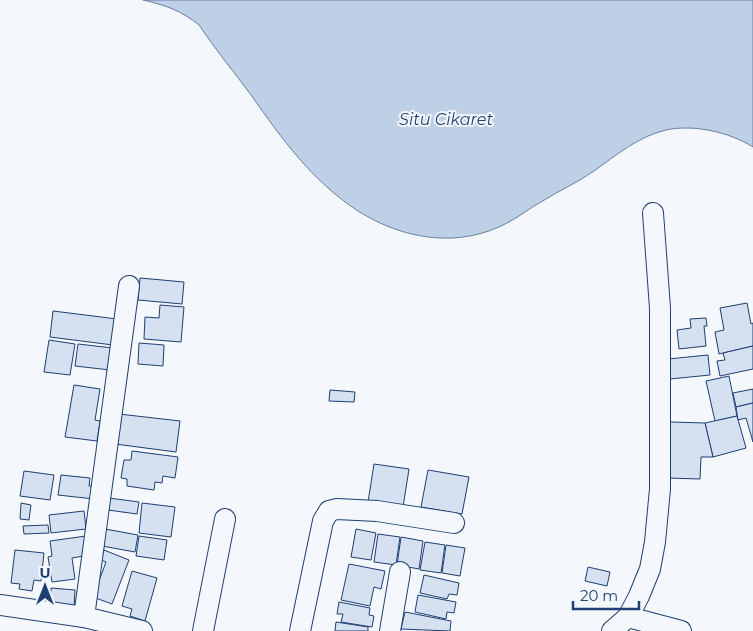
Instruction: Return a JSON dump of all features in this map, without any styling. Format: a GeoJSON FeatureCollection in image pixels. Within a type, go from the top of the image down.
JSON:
{"type":"FeatureCollection","features":[{"type":"Feature","properties":{"kind":"street"},"geometry":{"type":"LineString","coordinates":[[612,631],[628,617],[650,570],[660,489],[660,308],[653,213]]}},
{"type":"Feature","properties":{"kind":"street"},"geometry":{"type":"LineString","coordinates":[[84,617],[129,286]]}},
{"type":"Feature","properties":{"kind":"street"},"geometry":{"type":"LineString","coordinates":[[300,631],[323,521],[329,512],[337,508],[454,523]]}},
{"type":"Feature","properties":{"kind":"street"},"geometry":{"type":"LineString","coordinates":[[203,631],[225,520]]}},
{"type":"Feature","properties":{"kind":"street"},"geometry":{"type":"LineString","coordinates":[[390,631],[400,572]]}},
{"type":"Feature","properties":{"kind":"street"},"geometry":{"type":"LineString","coordinates":[[0,605],[84,617],[142,631]]}},
{"type":"Feature","properties":{"kind":"street"},"geometry":{"type":"LineString","coordinates":[[628,617],[681,631]]}},
{"type":"Feature","properties":{"kind":"water","name":"Situ Cikaret"},"geometry":{"type":"Polygon","coordinates":[[[143,0],[753,0],[753,147],[722,133],[688,128],[666,130],[637,142],[581,179],[509,222],[490,230],[471,236],[452,238],[413,234],[394,229],[376,221],[358,211],[326,186],[286,143],[199,25],[173,9],[143,0]]]}},
{"type":"Feature","properties":{"kind":"building"},"geometry":{"type":"Polygon","coordinates":[[[140,278],[184,282],[182,304],[138,300],[140,278]]]}},
{"type":"Feature","properties":{"kind":"building"},"geometry":{"type":"Polygon","coordinates":[[[747,303],[751,324],[753,323],[753,346],[719,354],[715,332],[724,330],[720,308],[747,303]]]}},
{"type":"Feature","properties":{"kind":"building"},"geometry":{"type":"Polygon","coordinates":[[[160,305],[184,307],[181,342],[144,339],[145,317],[159,318],[160,305]]]}},
{"type":"Feature","properties":{"kind":"building"},"geometry":{"type":"Polygon","coordinates":[[[53,311],[117,319],[113,345],[50,337],[53,311]]]}},
{"type":"Feature","properties":{"kind":"building"},"geometry":{"type":"Polygon","coordinates":[[[706,318],[707,326],[704,326],[706,346],[679,349],[677,330],[691,328],[690,319],[706,318]]]}},
{"type":"Feature","properties":{"kind":"building"},"geometry":{"type":"Polygon","coordinates":[[[49,340],[75,344],[70,375],[44,372],[49,340]]]}},
{"type":"Feature","properties":{"kind":"building"},"geometry":{"type":"Polygon","coordinates":[[[139,343],[164,345],[163,366],[138,364],[139,343]]]}},
{"type":"Feature","properties":{"kind":"building"},"geometry":{"type":"Polygon","coordinates":[[[78,344],[113,348],[110,370],[75,366],[78,344]]]}},
{"type":"Feature","properties":{"kind":"building"},"geometry":{"type":"Polygon","coordinates":[[[753,346],[753,369],[720,376],[717,361],[725,360],[723,353],[753,346]]]}},
{"type":"Feature","properties":{"kind":"building"},"geometry":{"type":"Polygon","coordinates":[[[708,355],[710,375],[670,379],[668,359],[708,355]]]}},
{"type":"Feature","properties":{"kind":"building"},"geometry":{"type":"Polygon","coordinates":[[[729,376],[737,416],[715,421],[706,381],[729,376]]]}},
{"type":"Feature","properties":{"kind":"building"},"geometry":{"type":"Polygon","coordinates":[[[74,385],[100,389],[95,420],[100,421],[97,441],[65,437],[74,385]]]}},
{"type":"Feature","properties":{"kind":"building"},"geometry":{"type":"Polygon","coordinates":[[[753,389],[753,403],[736,407],[733,393],[753,389]]]}},
{"type":"Feature","properties":{"kind":"building"},"geometry":{"type":"Polygon","coordinates":[[[330,390],[355,392],[354,402],[329,401],[330,390]]]}},
{"type":"Feature","properties":{"kind":"building"},"geometry":{"type":"Polygon","coordinates":[[[753,403],[753,442],[746,418],[738,420],[736,407],[753,403]]]}},
{"type":"Feature","properties":{"kind":"building"},"geometry":{"type":"Polygon","coordinates":[[[119,414],[180,421],[176,452],[115,444],[119,414]]]}},
{"type":"Feature","properties":{"kind":"building"},"geometry":{"type":"Polygon","coordinates":[[[737,416],[746,448],[713,457],[705,423],[737,416]]]}},
{"type":"Feature","properties":{"kind":"building"},"geometry":{"type":"Polygon","coordinates":[[[670,422],[705,423],[713,457],[701,457],[700,479],[668,478],[670,422]]]}},
{"type":"Feature","properties":{"kind":"building"},"geometry":{"type":"Polygon","coordinates":[[[132,451],[178,457],[175,478],[163,476],[162,483],[155,482],[154,490],[127,486],[127,479],[121,478],[124,460],[131,460],[132,451]]]}},
{"type":"Feature","properties":{"kind":"building"},"geometry":{"type":"Polygon","coordinates":[[[374,464],[409,469],[403,507],[368,502],[374,464]]]}},
{"type":"Feature","properties":{"kind":"building"},"geometry":{"type":"Polygon","coordinates":[[[428,470],[469,477],[462,514],[421,507],[428,470]]]}},
{"type":"Feature","properties":{"kind":"building"},"geometry":{"type":"Polygon","coordinates":[[[24,471],[54,475],[50,500],[20,496],[24,471]]]}},
{"type":"Feature","properties":{"kind":"building"},"geometry":{"type":"Polygon","coordinates":[[[61,475],[90,478],[89,486],[96,486],[94,499],[58,495],[61,475]]]}},
{"type":"Feature","properties":{"kind":"building"},"geometry":{"type":"Polygon","coordinates":[[[109,498],[139,502],[137,514],[108,510],[109,498]]]}},
{"type":"Feature","properties":{"kind":"building"},"geometry":{"type":"Polygon","coordinates":[[[21,503],[31,505],[29,520],[20,519],[21,503]]]}},
{"type":"Feature","properties":{"kind":"building"},"geometry":{"type":"Polygon","coordinates":[[[142,503],[175,507],[171,537],[139,533],[142,503]]]}},
{"type":"Feature","properties":{"kind":"building"},"geometry":{"type":"Polygon","coordinates":[[[84,511],[86,529],[51,533],[49,515],[84,511]]]}},
{"type":"Feature","properties":{"kind":"building"},"geometry":{"type":"Polygon","coordinates":[[[48,525],[49,533],[24,534],[23,526],[48,525]]]}},
{"type":"Feature","properties":{"kind":"building"},"geometry":{"type":"Polygon","coordinates":[[[105,529],[138,535],[135,552],[102,546],[105,529]]]}},
{"type":"Feature","properties":{"kind":"building"},"geometry":{"type":"Polygon","coordinates":[[[356,529],[376,533],[371,560],[351,557],[356,529]]]}},
{"type":"Feature","properties":{"kind":"building"},"geometry":{"type":"Polygon","coordinates":[[[378,534],[400,537],[396,565],[374,562],[378,534]]]}},
{"type":"Feature","properties":{"kind":"building"},"geometry":{"type":"Polygon","coordinates":[[[86,536],[89,555],[72,558],[75,579],[52,582],[48,557],[52,556],[50,541],[86,536]]]}},
{"type":"Feature","properties":{"kind":"building"},"geometry":{"type":"Polygon","coordinates":[[[139,536],[167,540],[164,560],[136,556],[139,536]]]}},
{"type":"Feature","properties":{"kind":"building"},"geometry":{"type":"Polygon","coordinates":[[[401,537],[423,541],[419,569],[397,565],[401,537]]]}},
{"type":"Feature","properties":{"kind":"building"},"geometry":{"type":"Polygon","coordinates":[[[425,542],[445,545],[441,573],[420,570],[425,542]]]}},
{"type":"Feature","properties":{"kind":"building"},"geometry":{"type":"Polygon","coordinates":[[[446,545],[465,548],[460,576],[442,573],[446,545]]]}},
{"type":"Feature","properties":{"kind":"building"},"geometry":{"type":"Polygon","coordinates":[[[15,550],[44,553],[41,581],[34,580],[32,591],[19,589],[20,584],[11,583],[15,550]]]}},
{"type":"Feature","properties":{"kind":"building"},"geometry":{"type":"Polygon","coordinates":[[[104,550],[129,560],[112,604],[93,597],[106,562],[101,560],[104,550]]]}},
{"type":"Feature","properties":{"kind":"building"},"geometry":{"type":"Polygon","coordinates":[[[349,564],[385,571],[381,589],[374,587],[370,606],[341,600],[349,564]]]}},
{"type":"Feature","properties":{"kind":"building"},"geometry":{"type":"Polygon","coordinates":[[[588,567],[610,572],[607,586],[585,581],[588,567]]]}},
{"type":"Feature","properties":{"kind":"building"},"geometry":{"type":"Polygon","coordinates":[[[132,571],[157,578],[145,621],[130,616],[132,609],[122,606],[132,571]]]}},
{"type":"Feature","properties":{"kind":"building"},"geometry":{"type":"Polygon","coordinates":[[[424,575],[459,583],[457,595],[449,594],[447,599],[420,593],[424,575]]]}},
{"type":"Feature","properties":{"kind":"building"},"geometry":{"type":"Polygon","coordinates":[[[51,588],[75,590],[74,608],[50,606],[51,588]]]}},
{"type":"Feature","properties":{"kind":"building"},"geometry":{"type":"Polygon","coordinates":[[[418,595],[456,602],[454,613],[447,612],[446,619],[415,612],[418,595]]]}},
{"type":"Feature","properties":{"kind":"building"},"geometry":{"type":"Polygon","coordinates":[[[339,602],[370,608],[369,615],[374,616],[372,627],[341,622],[343,614],[337,614],[339,602]]]}},
{"type":"Feature","properties":{"kind":"building"},"geometry":{"type":"Polygon","coordinates":[[[405,612],[451,621],[450,631],[401,629],[405,612]]]}},
{"type":"Feature","properties":{"kind":"building"},"geometry":{"type":"Polygon","coordinates":[[[336,622],[368,627],[368,631],[335,631],[336,622]]]}}]}
